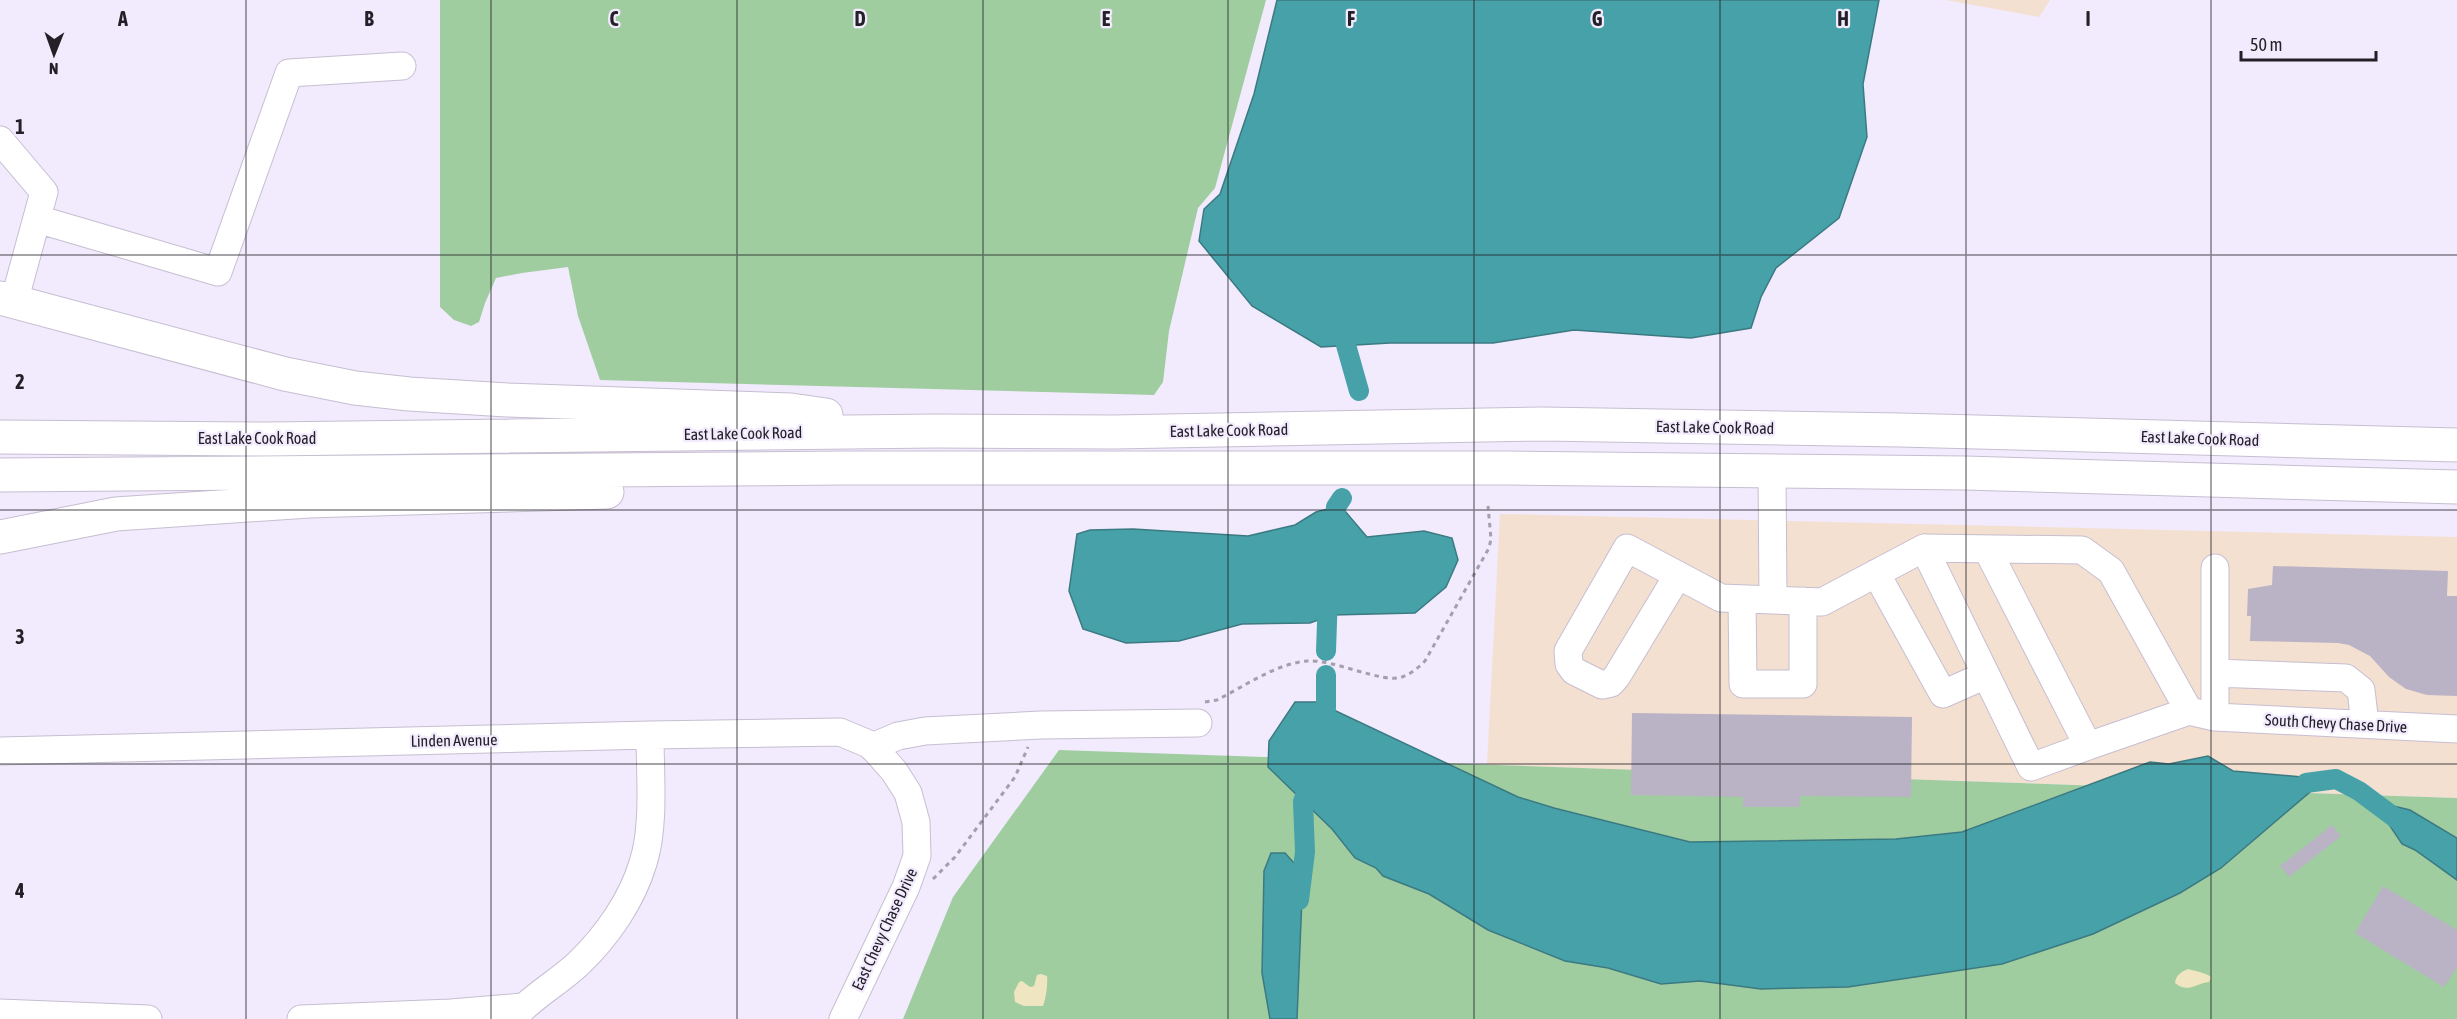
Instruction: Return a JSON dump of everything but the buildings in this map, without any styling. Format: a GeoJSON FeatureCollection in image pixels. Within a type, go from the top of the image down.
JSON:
{"type":"FeatureCollection","features":[{"type":"Feature","properties":{"kind":"main road"},"geometry":{"type":"LineString","coordinates":[[7,300],[285,374],[355,388],[507,400],[792,410],[935,431]]}},
{"type":"Feature","properties":{"kind":"main road","name":"East Lake Cook Road"},"geometry":{"type":"LineString","coordinates":[[0,437],[291,439],[935,431],[1114,432],[1543,424],[2457,446]]}},
{"type":"Feature","properties":{"kind":"main road"},"geometry":{"type":"LineString","coordinates":[[1772,471],[1773,428]]}},
{"type":"Feature","properties":{"kind":"main road"},"geometry":{"type":"LineString","coordinates":[[0,537],[116,514],[309,501],[726,489],[845,468]]}},
{"type":"Feature","properties":{"kind":"main road"},"geometry":{"type":"LineString","coordinates":[[0,475],[845,468],[1517,468],[1965,473],[2457,487]]}},
{"type":"Feature","properties":{"kind":"street"},"geometry":{"type":"LineString","coordinates":[[37,219],[218,272],[289,73],[402,66]]}},
{"type":"Feature","properties":{"kind":"street"},"geometry":{"type":"LineString","coordinates":[[0,140],[44,192],[37,219],[7,300]]}},
{"type":"Feature","properties":{"kind":"street"},"geometry":{"type":"LineString","coordinates":[[1772,471],[1773,600]]}},
{"type":"Feature","properties":{"kind":"street"},"geometry":{"type":"LineString","coordinates":[[1678,575],[1611,683],[1602,685],[1574,671],[1569,664],[1568,651],[1627,548],[1678,575],[1721,598],[1822,602],[1924,548],[2082,550],[2111,571],[2188,711],[2031,767],[1924,548]]}},
{"type":"Feature","properties":{"kind":"street"},"geometry":{"type":"LineString","coordinates":[[1987,549],[2088,746]]}},
{"type":"Feature","properties":{"kind":"street"},"geometry":{"type":"LineString","coordinates":[[2215,717],[2216,568]]}},
{"type":"Feature","properties":{"kind":"street"},"geometry":{"type":"LineString","coordinates":[[1876,573],[1943,694],[1986,675]]}},
{"type":"Feature","properties":{"kind":"street"},"geometry":{"type":"LineString","coordinates":[[1742,599],[1743,684],[1803,684],[1803,601]]}},
{"type":"Feature","properties":{"kind":"street"},"geometry":{"type":"LineString","coordinates":[[2216,673],[2346,678],[2361,690],[2365,724]]}},
{"type":"Feature","properties":{"kind":"street","name":"South Chevy Chase Drive"},"geometry":{"type":"LineString","coordinates":[[2188,711],[2215,717],[2457,729]]}},
{"type":"Feature","properties":{"kind":"street"},"geometry":{"type":"LineString","coordinates":[[872,747],[898,736],[926,731],[1041,724],[1198,723]]}},
{"type":"Feature","properties":{"kind":"street","name":"Linden Avenue"},"geometry":{"type":"LineString","coordinates":[[0,751],[840,732],[872,747],[894,771]]}},
{"type":"Feature","properties":{"kind":"street"},"geometry":{"type":"LineString","coordinates":[[301,1019],[517,1013],[565,976],[592,950],[630,898],[644,861],[651,811],[650,735]]}},
{"type":"Feature","properties":{"kind":"street","name":"East Chevy Chase Drive"},"geometry":{"type":"LineString","coordinates":[[843,1019],[906,887],[916,856],[916,822],[908,793],[894,771]]}},
{"type":"Feature","properties":{"kind":"street"},"geometry":{"type":"LineString","coordinates":[[0,1013],[148,1019]]}},
{"type":"Feature","properties":{"kind":"shaded area"},"geometry":{"type":"Polygon","coordinates":[[[1946,0],[2050,0],[2039,17],[1946,0]]]}},
{"type":"Feature","properties":{"kind":"shaded area"},"geometry":{"type":"Polygon","coordinates":[[[1500,514],[2457,537],[2457,798],[1487,765],[1500,514]]]}},
{"type":"Feature","properties":{"kind":"green space"},"geometry":{"type":"Polygon","coordinates":[[[440,0],[1266,0],[1215,188],[1198,208],[1169,331],[1163,382],[1154,395],[600,380],[578,316],[568,267],[496,278],[479,322],[471,326],[454,320],[440,307],[440,0]]]}},
{"type":"Feature","properties":{"kind":"green space"},"geometry":{"type":"Polygon","coordinates":[[[1059,750],[2457,798],[2457,1019],[903,1019],[953,897],[1059,750]]]}},
{"type":"Feature","properties":{"kind":"sand"},"geometry":{"type":"Polygon","coordinates":[[[2188,969],[2211,977],[2209,982],[2188,988],[2175,983],[2179,974],[2188,969]]]}},
{"type":"Feature","properties":{"kind":"sand"},"geometry":{"type":"Polygon","coordinates":[[[1037,975],[1047,976],[1043,1006],[1024,1006],[1015,1002],[1014,992],[1019,982],[1022,981],[1030,987],[1034,986],[1037,975]]]}},
{"type":"Feature","properties":{"kind":"water"},"geometry":{"type":"Polygon","coordinates":[[[1277,0],[1879,0],[1863,84],[1867,137],[1839,218],[1776,268],[1761,297],[1751,328],[1691,338],[1574,330],[1493,343],[1390,343],[1321,347],[1252,306],[1199,241],[1204,209],[1220,194],[1254,94],[1277,0]]]}},
{"type":"Feature","properties":{"kind":"water"},"geometry":{"type":"Polygon","coordinates":[[[1336,507],[1345,511],[1367,537],[1424,531],[1452,538],[1458,560],[1446,587],[1415,613],[1332,615],[1310,623],[1242,624],[1179,641],[1126,643],[1083,629],[1069,591],[1077,534],[1090,530],[1133,529],[1248,536],[1295,525],[1316,512],[1336,507]]]}},
{"type":"Feature","properties":{"kind":"water"},"geometry":{"type":"Polygon","coordinates":[[[1295,702],[1317,702],[1518,797],[1690,842],[1896,839],[1962,832],[2150,762],[2169,764],[2208,756],[2233,771],[2302,777],[2310,792],[2221,868],[2180,893],[2093,934],[2002,964],[1848,987],[1761,989],[1700,981],[1661,984],[1608,968],[1565,961],[1488,930],[1429,894],[1383,876],[1376,868],[1355,858],[1332,829],[1268,767],[1269,741],[1295,702]]]}},
{"type":"Feature","properties":{"kind":"water"},"geometry":{"type":"Polygon","coordinates":[[[2385,804],[2410,810],[2457,838],[2457,880],[2415,850],[2402,844],[2380,811],[2385,804]]]}},
{"type":"Feature","properties":{"kind":"water"},"geometry":{"type":"Polygon","coordinates":[[[1271,853],[1285,853],[1303,873],[1297,1019],[1270,1019],[1262,973],[1264,871],[1271,853]]]}},
{"type":"Feature","properties":{"kind":"waterway"},"geometry":{"type":"LineString","coordinates":[[1346,345],[1359,391]]}},
{"type":"Feature","properties":{"kind":"waterway"},"geometry":{"type":"LineString","coordinates":[[1334,532],[1336,507],[1342,498]]}},
{"type":"Feature","properties":{"kind":"waterway"},"geometry":{"type":"LineString","coordinates":[[1326,651],[1328,594]]}},
{"type":"Feature","properties":{"kind":"waterway"},"geometry":{"type":"LineString","coordinates":[[1322,732],[1326,708],[1326,675]]}},
{"type":"Feature","properties":{"kind":"waterway"},"geometry":{"type":"LineString","coordinates":[[1299,900],[1305,852],[1303,802],[1311,778]]}},
{"type":"Feature","properties":{"kind":"waterway"},"geometry":{"type":"LineString","coordinates":[[2306,783],[2336,779],[2359,791],[2402,823]]}}]}
